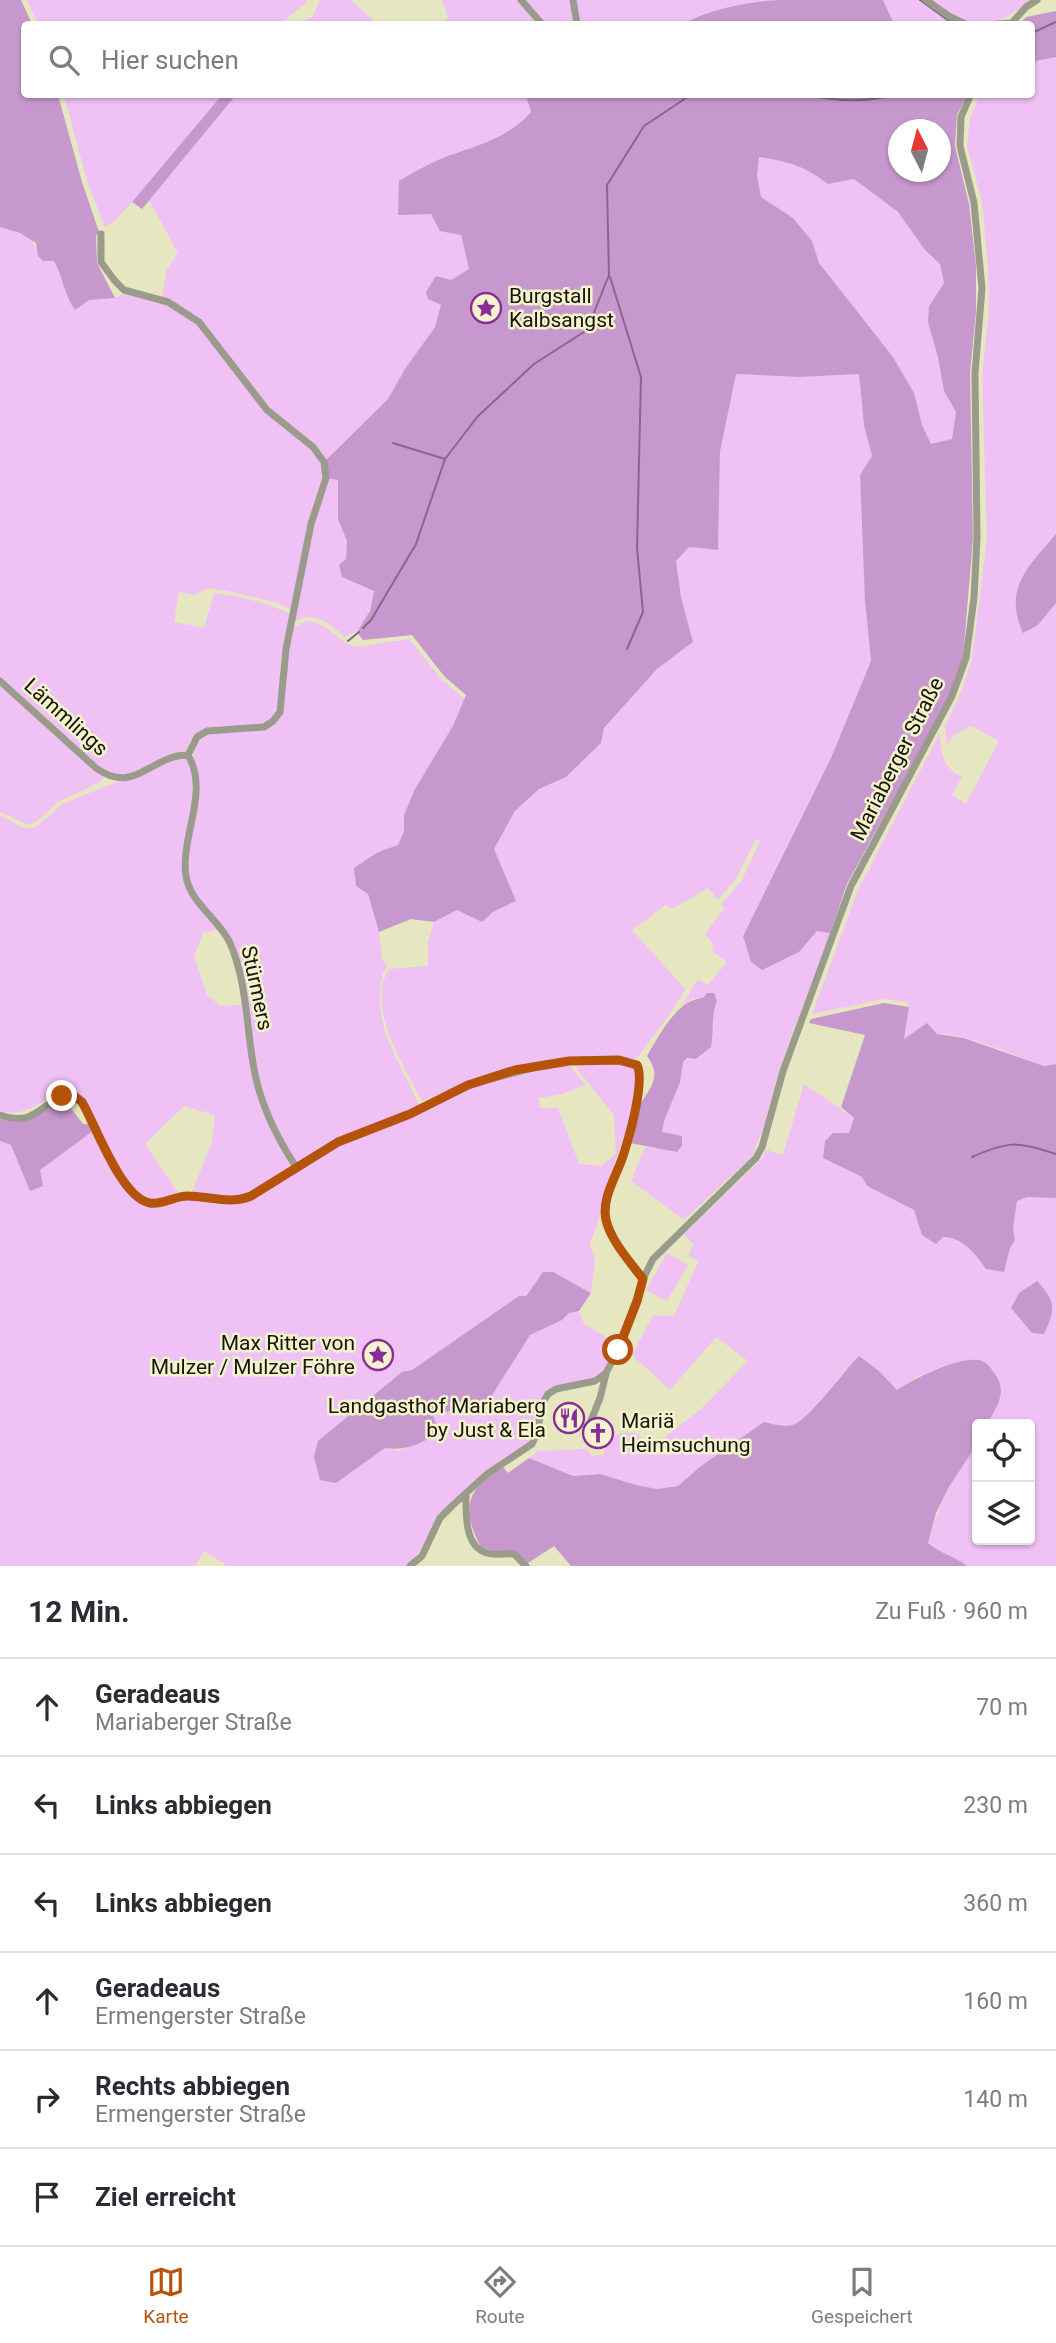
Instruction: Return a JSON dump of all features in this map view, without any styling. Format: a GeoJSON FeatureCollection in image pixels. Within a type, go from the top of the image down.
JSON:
{"type":"FeatureCollection","features":[{"type":"Feature","properties":{"kind":"street"},"geometry":{"type":"LineString","coordinates":[[521,0],[539,21]]}},
{"type":"Feature","properties":{"kind":"street"},"geometry":{"type":"LineString","coordinates":[[573,0],[576,21]]}},
{"type":"Feature","properties":{"kind":"street"},"geometry":{"type":"LineString","coordinates":[[926,0],[959,21]]}},
{"type":"Feature","properties":{"kind":"street"},"geometry":{"type":"LineString","coordinates":[[1014,21],[1026,7],[1037,0]]}},
{"type":"Feature","properties":{"kind":"street","name":"Mariaberger Straße"},"geometry":{"type":"LineString","coordinates":[[588,1428],[606,1373],[622,1341],[643,1279],[653,1259],[667,1242],[756,1158],[762,1147],[783,1071],[851,886],[953,696],[966,658],[978,538],[975,373],[982,288],[974,203],[960,146],[961,117],[969,98]]}},
{"type":"Feature","properties":{"kind":"street"},"geometry":{"type":"LineString","coordinates":[[101,234],[101,262],[115,281],[124,290],[168,302],[199,322],[267,410],[313,447],[324,462],[326,478],[311,524],[286,649],[280,712],[264,727],[207,731],[197,737],[188,755]]}},
{"type":"Feature","properties":{"kind":"street","name":"Lämmlings"},"geometry":{"type":"LineString","coordinates":[[0,681],[96,768],[114,779],[124,779],[169,759],[188,755]]}},
{"type":"Feature","properties":{"kind":"street","name":"Stürmers"},"geometry":{"type":"LineString","coordinates":[[188,755],[194,765],[195,782],[194,814],[185,861],[187,883],[229,940],[235,955],[241,975],[255,1075],[276,1135],[295,1167]]}},
{"type":"Feature","properties":{"kind":"street"},"geometry":{"type":"LineString","coordinates":[[0,1115],[9,1118],[29,1117],[62,1096],[74,1096],[82,1102],[127,1186],[137,1196],[148,1202],[163,1202],[188,1196],[236,1201],[251,1196],[338,1142],[410,1114],[468,1085],[515,1070],[581,1060],[619,1060],[637,1065],[641,1083],[624,1153],[606,1206],[606,1219],[643,1279]]}},
{"type":"Feature","properties":{"kind":"street"},"geometry":{"type":"LineString","coordinates":[[410,1566],[422,1556],[440,1518],[486,1474],[532,1444],[538,1432],[541,1406],[548,1394],[556,1389],[595,1381],[606,1373]]}},
{"type":"Feature","properties":{"kind":"street"},"geometry":{"type":"LineString","coordinates":[[466,1494],[469,1531],[480,1550],[486,1553],[514,1554],[526,1566]]}},
{"type":"Feature","properties":{"kind":"shaded area"},"geometry":{"type":"Polygon","coordinates":[[[0,0],[21,0],[31,21],[21,21],[21,98],[59,98],[99,232],[96,236],[97,263],[115,298],[89,300],[75,310],[54,261],[43,261],[38,256],[36,243],[20,233],[0,227],[0,0]]]}},
{"type":"Feature","properties":{"kind":"shaded area"},"geometry":{"type":"Polygon","coordinates":[[[27,0],[307,2],[284,21],[37,21],[27,0]]]}},
{"type":"Feature","properties":{"kind":"shaded area"},"geometry":{"type":"Polygon","coordinates":[[[319,0],[351,0],[374,21],[305,21],[312,17],[319,0]]]}},
{"type":"Feature","properties":{"kind":"shaded area"},"geometry":{"type":"Polygon","coordinates":[[[442,0],[517,0],[536,21],[444,21],[448,18],[442,0]]]}},
{"type":"Feature","properties":{"kind":"shaded area"},"geometry":{"type":"Polygon","coordinates":[[[523,0],[571,0],[574,21],[542,21],[523,0]]]}},
{"type":"Feature","properties":{"kind":"shaded area"},"geometry":{"type":"Polygon","coordinates":[[[574,0],[781,0],[730,7],[689,21],[578,21],[574,0]]]}},
{"type":"Feature","properties":{"kind":"shaded area"},"geometry":{"type":"Polygon","coordinates":[[[883,0],[920,0],[952,21],[893,21],[883,0]]]}},
{"type":"Feature","properties":{"kind":"shaded area"},"geometry":{"type":"Polygon","coordinates":[[[883,0],[893,21],[689,21],[705,14],[756,2],[883,0]]]}},
{"type":"Feature","properties":{"kind":"shaded area"},"geometry":{"type":"Polygon","coordinates":[[[930,0],[1029,0],[996,21],[958,19],[930,0]]]}},
{"type":"Feature","properties":{"kind":"shaded area"},"geometry":{"type":"Polygon","coordinates":[[[1056,11],[1056,57],[1035,63],[1035,21],[1023,21],[1026,17],[1056,11]]]}},
{"type":"Feature","properties":{"kind":"shaded area"},"geometry":{"type":"Polygon","coordinates":[[[1056,57],[1056,534],[1037,556],[1038,625],[1056,603],[1056,1064],[1044,1066],[962,1037],[937,1034],[904,1040],[908,1002],[884,999],[812,1014],[858,890],[940,733],[944,759],[950,769],[962,777],[952,795],[966,804],[999,741],[971,726],[954,735],[947,745],[945,726],[959,698],[972,659],[987,539],[982,373],[989,313],[988,266],[982,202],[967,145],[970,118],[978,98],[1035,98],[1036,61],[1056,57]]]}},
{"type":"Feature","properties":{"kind":"shaded area"},"geometry":{"type":"Polygon","coordinates":[[[65,98],[219,98],[132,202],[115,221],[105,227],[87,181],[65,98]]]}},
{"type":"Feature","properties":{"kind":"shaded area"},"geometry":{"type":"Polygon","coordinates":[[[219,98],[234,98],[142,209],[132,202],[219,98]]]}},
{"type":"Feature","properties":{"kind":"shaded area"},"geometry":{"type":"Polygon","coordinates":[[[234,98],[527,98],[531,112],[494,139],[420,168],[431,214],[461,235],[469,269],[451,280],[435,327],[405,369],[388,399],[325,461],[321,451],[269,409],[200,320],[162,297],[167,269],[178,253],[149,200],[234,98]]]}},
{"type":"Feature","properties":{"kind":"shaded area"},"geometry":{"type":"Polygon","coordinates":[[[527,98],[966,98],[957,115],[955,146],[969,204],[976,266],[976,312],[970,373],[973,539],[963,657],[951,693],[847,884],[830,933],[817,931],[799,952],[762,970],[751,962],[743,936],[831,758],[871,661],[865,601],[860,475],[872,456],[864,425],[859,374],[799,377],[736,374],[720,452],[718,550],[689,547],[676,561],[681,597],[693,642],[657,669],[604,728],[601,743],[566,777],[539,789],[515,811],[494,849],[516,901],[493,912],[482,922],[457,910],[434,922],[411,919],[379,932],[368,894],[356,886],[354,868],[378,852],[398,845],[404,831],[404,815],[415,789],[453,726],[466,695],[444,676],[412,635],[363,640],[357,632],[370,611],[374,591],[342,577],[339,565],[346,559],[347,541],[338,519],[338,480],[327,478],[325,461],[388,399],[405,369],[435,327],[441,305],[428,299],[426,292],[436,276],[451,280],[469,269],[461,235],[440,231],[431,214],[398,215],[399,181],[435,161],[514,128],[531,112],[527,98]],[[759,157],[757,176],[761,197],[793,218],[812,241],[819,263],[893,357],[914,393],[922,425],[931,444],[952,439],[956,412],[944,391],[928,322],[929,306],[944,283],[940,264],[925,250],[898,212],[854,179],[828,184],[795,165],[759,157]]]}},
{"type":"Feature","properties":{"kind":"shaded area"},"geometry":{"type":"Polygon","coordinates":[[[758,157],[795,165],[828,184],[854,179],[898,212],[925,250],[940,264],[944,283],[929,306],[944,391],[956,412],[952,439],[931,445],[922,425],[914,393],[893,357],[818,263],[812,241],[793,218],[761,197],[757,176],[758,157]]]}},
{"type":"Feature","properties":{"kind":"shaded area"},"geometry":{"type":"Polygon","coordinates":[[[0,227],[27,237],[43,261],[54,261],[62,276],[68,300],[114,298],[127,293],[161,302],[198,323],[266,411],[312,448],[323,463],[324,478],[292,610],[276,602],[209,588],[194,595],[179,592],[174,622],[204,628],[214,593],[253,600],[291,614],[280,667],[279,702],[274,714],[265,722],[254,726],[203,730],[193,737],[186,750],[124,776],[107,773],[12,691],[0,677],[0,227]]]}},
{"type":"Feature","properties":{"kind":"shaded area"},"geometry":{"type":"Polygon","coordinates":[[[736,374],[799,377],[859,374],[864,425],[872,456],[860,476],[865,601],[871,661],[831,758],[743,935],[799,952],[817,930],[830,933],[779,1070],[762,1132],[752,1156],[684,1220],[631,1181],[645,1147],[676,1152],[662,1132],[682,1062],[687,1058],[696,1059],[702,1055],[714,1029],[712,1011],[703,998],[693,998],[682,1006],[698,979],[708,985],[727,962],[713,952],[712,943],[705,934],[724,909],[721,905],[742,880],[760,841],[756,839],[737,877],[718,900],[708,888],[672,909],[666,905],[632,930],[685,989],[636,1059],[557,1060],[479,1079],[422,1101],[398,1055],[384,1019],[383,984],[389,969],[428,966],[428,941],[434,922],[457,910],[482,922],[493,912],[493,849],[515,811],[539,789],[566,777],[601,743],[604,728],[657,669],[693,642],[681,597],[676,561],[689,547],[718,550],[720,452],[736,374]]]}},
{"type":"Feature","properties":{"kind":"shaded area"},"geometry":{"type":"Polygon","coordinates":[[[327,478],[338,480],[338,519],[347,541],[346,559],[339,565],[342,577],[374,591],[369,612],[362,624],[345,637],[327,623],[315,618],[309,617],[294,622],[313,524],[327,478]]]}},
{"type":"Feature","properties":{"kind":"shaded area"},"geometry":{"type":"Polygon","coordinates":[[[1056,534],[1056,603],[1038,625],[1023,633],[1016,603],[1021,579],[1056,534]]]}},
{"type":"Feature","properties":{"kind":"shaded area"},"geometry":{"type":"Polygon","coordinates":[[[307,621],[321,625],[355,647],[409,639],[441,679],[465,699],[404,815],[404,831],[398,845],[378,852],[356,886],[368,894],[379,932],[382,959],[387,966],[382,976],[380,1008],[387,1037],[419,1106],[337,1140],[296,1163],[277,1134],[257,1075],[237,954],[193,890],[187,873],[197,782],[193,747],[198,738],[208,733],[253,730],[279,718],[293,628],[307,621]]]}},
{"type":"Feature","properties":{"kind":"shaded area"},"geometry":{"type":"Polygon","coordinates":[[[0,685],[104,777],[100,782],[58,802],[29,825],[0,812],[0,685]]]}},
{"type":"Feature","properties":{"kind":"shaded area"},"geometry":{"type":"Polygon","coordinates":[[[176,758],[188,758],[192,766],[192,799],[183,874],[218,929],[203,933],[194,957],[207,995],[220,1006],[243,1005],[254,1076],[274,1135],[291,1167],[255,1189],[234,1196],[222,1197],[192,1192],[212,1142],[215,1115],[184,1106],[145,1144],[178,1193],[151,1200],[139,1195],[128,1184],[94,1117],[75,1093],[57,1094],[24,1111],[0,1111],[0,815],[23,828],[35,828],[62,804],[114,783],[135,778],[176,758]]]}},
{"type":"Feature","properties":{"kind":"shaded area"},"geometry":{"type":"Polygon","coordinates":[[[707,993],[714,993],[717,1000],[711,1047],[696,1059],[687,1058],[683,1062],[680,1082],[662,1132],[682,1136],[682,1146],[677,1152],[630,1143],[635,1114],[654,1078],[652,1064],[647,1056],[677,1012],[707,993]]]}},
{"type":"Feature","properties":{"kind":"shaded area"},"geometry":{"type":"Polygon","coordinates":[[[884,1003],[909,1007],[904,1039],[927,1023],[937,1034],[964,1038],[1044,1066],[1056,1064],[1056,1198],[1027,1197],[1017,1201],[1013,1228],[1015,1240],[1010,1248],[1004,1272],[986,1269],[963,1243],[957,1240],[943,1237],[936,1244],[922,1235],[914,1210],[867,1186],[862,1177],[823,1158],[825,1141],[833,1133],[849,1133],[854,1118],[841,1107],[865,1035],[809,1023],[811,1019],[884,1003]]]}},
{"type":"Feature","properties":{"kind":"shaded area"},"geometry":{"type":"Polygon","coordinates":[[[618,1063],[635,1068],[637,1083],[629,1123],[604,1191],[602,1209],[590,1245],[595,1261],[591,1293],[553,1272],[543,1272],[525,1296],[519,1296],[412,1370],[402,1373],[318,1441],[336,1483],[385,1448],[400,1451],[439,1432],[433,1415],[462,1408],[479,1416],[530,1335],[562,1320],[569,1313],[579,1311],[584,1324],[617,1344],[603,1372],[594,1378],[554,1386],[546,1392],[537,1404],[535,1426],[530,1441],[485,1471],[438,1516],[424,1547],[406,1566],[225,1566],[204,1551],[195,1566],[0,1566],[0,1141],[11,1145],[16,1154],[39,1170],[93,1131],[141,1203],[188,1198],[236,1205],[339,1145],[468,1087],[547,1066],[569,1064],[585,1085],[562,1094],[539,1098],[540,1108],[558,1108],[579,1164],[601,1166],[616,1154],[614,1115],[573,1064],[618,1063]]]}},
{"type":"Feature","properties":{"kind":"shaded area"},"geometry":{"type":"Polygon","coordinates":[[[804,1084],[854,1118],[849,1133],[823,1158],[862,1177],[867,1186],[914,1210],[943,1237],[957,1240],[968,1248],[986,1269],[1004,1272],[1010,1248],[1015,1240],[1013,1228],[1017,1201],[1027,1197],[1056,1198],[1056,1566],[967,1566],[928,1544],[948,1491],[972,1452],[972,1545],[1035,1545],[1035,1419],[990,1419],[1001,1397],[967,1361],[918,1376],[897,1390],[879,1371],[846,1369],[799,1422],[785,1426],[764,1422],[701,1466],[678,1486],[657,1489],[600,1474],[573,1476],[529,1458],[538,1451],[587,1449],[591,1456],[603,1455],[611,1439],[623,1433],[636,1433],[651,1448],[701,1409],[748,1361],[716,1337],[670,1390],[632,1355],[653,1315],[674,1316],[698,1262],[689,1255],[693,1244],[684,1234],[761,1160],[766,1150],[783,1155],[804,1084]]]}},
{"type":"Feature","properties":{"kind":"shaded area"},"geometry":{"type":"Polygon","coordinates":[[[63,1098],[83,1124],[89,1124],[93,1131],[40,1170],[43,1186],[30,1191],[11,1145],[0,1141],[0,1119],[25,1119],[63,1098]]]}},
{"type":"Feature","properties":{"kind":"shaded area"},"geometry":{"type":"Polygon","coordinates":[[[667,1253],[688,1265],[667,1301],[646,1290],[667,1253]]]}},
{"type":"Feature","properties":{"kind":"shaded area"},"geometry":{"type":"Polygon","coordinates":[[[543,1272],[553,1272],[591,1293],[579,1311],[569,1313],[562,1320],[530,1335],[479,1416],[462,1408],[433,1415],[439,1432],[426,1440],[413,1446],[385,1448],[336,1483],[320,1480],[314,1457],[318,1441],[402,1372],[412,1370],[519,1296],[526,1296],[543,1272]]]}},
{"type":"Feature","properties":{"kind":"shaded area"},"geometry":{"type":"Polygon","coordinates":[[[1037,1281],[1051,1300],[1052,1306],[1051,1318],[1044,1334],[1032,1333],[1011,1308],[1019,1293],[1037,1281]]]}},
{"type":"Feature","properties":{"kind":"shaded area"},"geometry":{"type":"Polygon","coordinates":[[[859,1356],[879,1371],[897,1390],[937,1369],[959,1362],[979,1360],[987,1364],[999,1381],[1001,1393],[990,1419],[972,1419],[972,1452],[936,1513],[928,1543],[967,1566],[571,1566],[554,1546],[528,1563],[516,1553],[496,1552],[481,1547],[475,1534],[469,1511],[471,1501],[481,1483],[503,1467],[508,1473],[529,1458],[573,1476],[600,1474],[657,1489],[678,1486],[701,1466],[764,1422],[792,1425],[808,1415],[859,1356]]]}},
{"type":"Feature","properties":{"kind":"waterway"},"geometry":{"type":"LineString","coordinates":[[920,0],[949,21]]}},
{"type":"Feature","properties":{"kind":"waterway"},"geometry":{"type":"LineString","coordinates":[[1035,32],[1056,22]]}},
{"type":"Feature","properties":{"kind":"waterway"},"geometry":{"type":"LineString","coordinates":[[363,628],[371,620],[416,544],[445,459],[478,416],[534,364],[587,330],[609,275],[607,185],[644,126],[686,98]]}},
{"type":"Feature","properties":{"kind":"waterway"},"geometry":{"type":"LineString","coordinates":[[825,98],[877,98]]}},
{"type":"Feature","properties":{"kind":"waterway"},"geometry":{"type":"LineString","coordinates":[[610,277],[641,377],[637,548],[643,612],[627,649]]}},
{"type":"Feature","properties":{"kind":"waterway"},"geometry":{"type":"LineString","coordinates":[[393,443],[445,459]]}},
{"type":"Feature","properties":{"kind":"waterway"},"geometry":{"type":"LineString","coordinates":[[348,641],[359,632]]}},
{"type":"Feature","properties":{"kind":"waterway"},"geometry":{"type":"LineString","coordinates":[[972,1157],[995,1148],[1013,1145],[1056,1154]]}},
{"type":"Feature","properties":{"kind":"place","name":"Burgstall Kalbsangst"},"geometry":{"type":"Point","coordinates":[486,308]}},
{"type":"Feature","properties":{"kind":"place","name":"Max Ritter von Mulzer / Mulzer Föhre"},"geometry":{"type":"Point","coordinates":[378,1355]}},
{"type":"Feature","properties":{"kind":"place","name":"Landgasthof Mariaberg by Just & Ela"},"geometry":{"type":"Point","coordinates":[569,1418]}},
{"type":"Feature","properties":{"kind":"place","name":"Mariä Heimsuchung"},"geometry":{"type":"Point","coordinates":[598,1433]}},
{"type":"Feature","properties":{"kind":"route"},"geometry":{"type":"LineString","coordinates":[[62,1096],[74,1096],[82,1102],[127,1186],[142,1200],[153,1203],[188,1196],[236,1201],[251,1196],[338,1142],[410,1114],[468,1085],[515,1070],[569,1061],[619,1060],[637,1065],[641,1083],[624,1153],[609,1190],[606,1206],[606,1219],[610,1229],[643,1279],[618,1350]]}}]}
